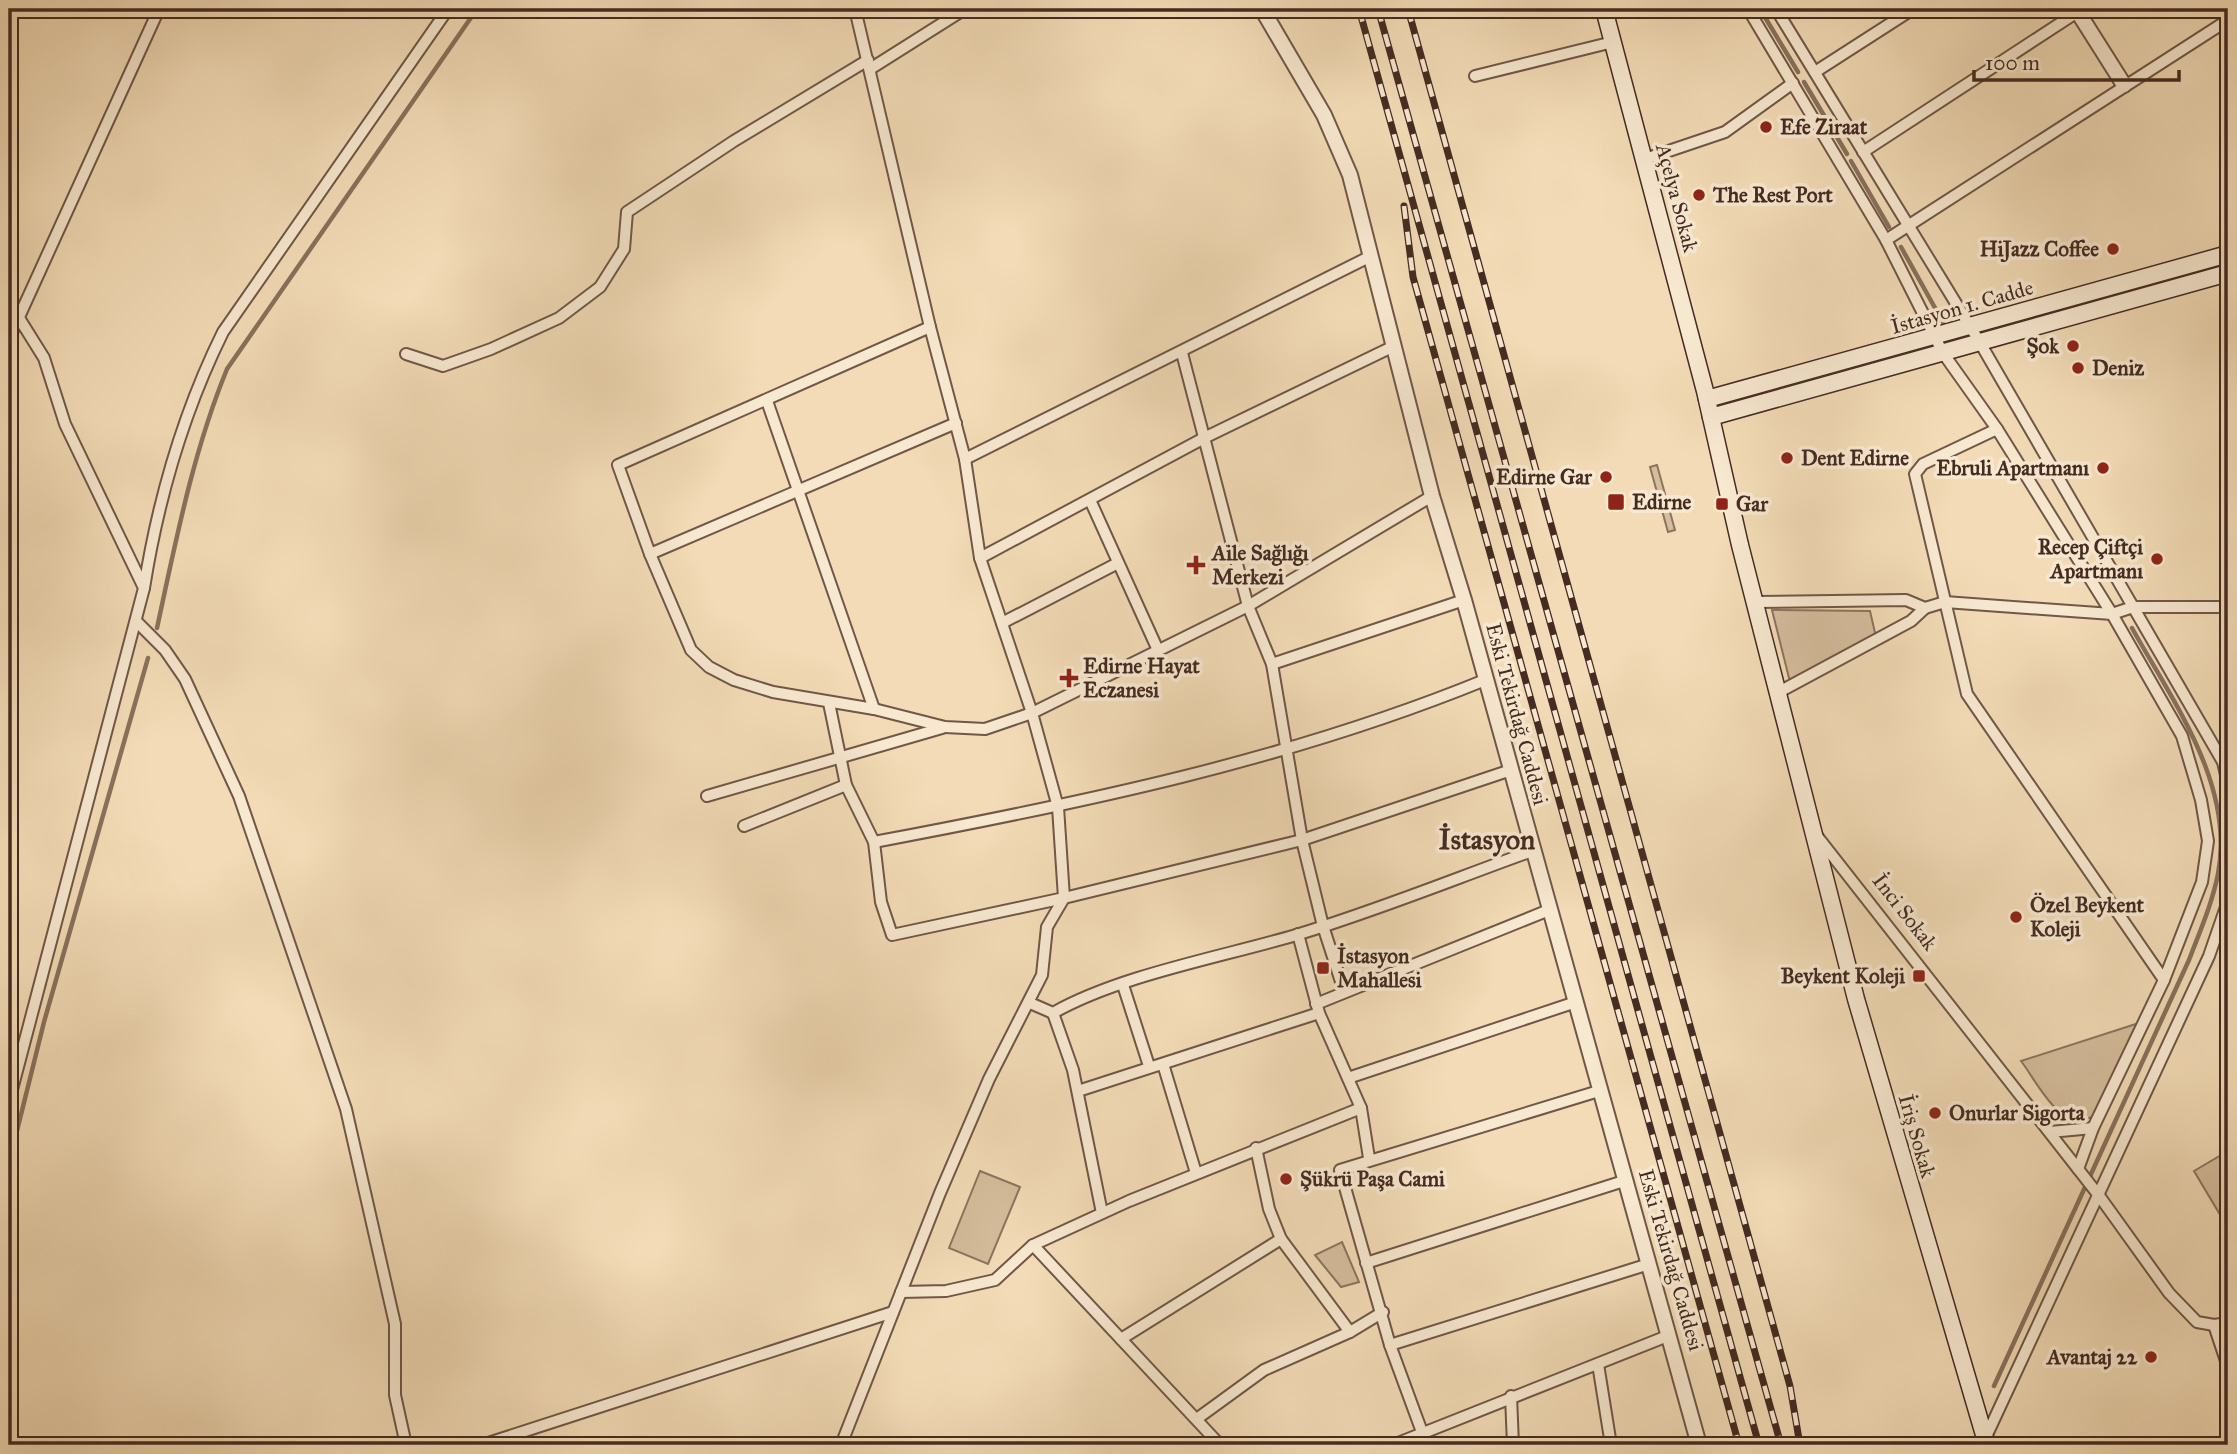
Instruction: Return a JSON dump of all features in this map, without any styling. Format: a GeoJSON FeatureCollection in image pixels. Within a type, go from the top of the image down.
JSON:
{"type":"FeatureCollection","features":[{"type":"Feature","properties":{"kind":"main road","name":"Açelya Sokak"},"geometry":{"type":"LineString","coordinates":[[1604,9],[1707,399]]}},
{"type":"Feature","properties":{"kind":"main road","name":"İstasyon 1. Cadde"},"geometry":{"type":"LineString","coordinates":[[1707,399],[2228,254]]}},
{"type":"Feature","properties":{"kind":"main road","name":"İstasyon 1. Cadde"},"geometry":{"type":"LineString","coordinates":[[1710,417],[2228,273]]}},
{"type":"Feature","properties":{"kind":"main road","name":"İnci Sokak"},"geometry":{"type":"LineString","coordinates":[[1707,399],[1755,602],[1817,836]]}},
{"type":"Feature","properties":{"kind":"main road","name":"İriş Sokak"},"geometry":{"type":"LineString","coordinates":[[1817,836],[1856,999],[1986,1442]]}},
{"type":"Feature","properties":{"kind":"street"},"geometry":{"type":"LineString","coordinates":[[9,339],[159,9]]}},
{"type":"Feature","properties":{"kind":"street"},"geometry":{"type":"LineString","coordinates":[[9,1101],[136,621],[151,545],[180,433],[200,379],[223,332],[448,9]]}},
{"type":"Feature","properties":{"kind":"street"},"geometry":{"type":"LineString","coordinates":[[842,1445],[901,1292],[989,1079],[1042,975],[1047,927],[1064,898],[1058,807],[981,558],[965,459],[930,327],[855,9]]}},
{"type":"Feature","properties":{"kind":"street"},"geometry":{"type":"LineString","coordinates":[[406,354],[443,366],[491,349],[559,318],[600,288],[624,249],[627,212],[734,141],[965,9]]}},
{"type":"Feature","properties":{"kind":"street","name":"Eski Tekirdağ Caddesi"},"geometry":{"type":"LineString","coordinates":[[1262,9],[1324,115],[1350,175],[1432,496],[1464,600],[1532,851],[1602,1090],[1699,1445]]}},
{"type":"Feature","properties":{"kind":"street"},"geometry":{"type":"LineString","coordinates":[[1748,9],[1886,240],[1943,353],[1997,429],[2112,614],[2182,736],[2201,800],[2207,841],[2203,882],[2164,979],[2093,1128],[2078,1169]]}},
{"type":"Feature","properties":{"kind":"street"},"geometry":{"type":"LineString","coordinates":[[1776,9],[1979,341],[2223,762],[2228,784]]}},
{"type":"Feature","properties":{"kind":"street"},"geometry":{"type":"LineString","coordinates":[[1815,72],[1913,9]]}},
{"type":"Feature","properties":{"kind":"street"},"geometry":{"type":"LineString","coordinates":[[1863,152],[2078,10],[2124,85]]}},
{"type":"Feature","properties":{"kind":"street"},"geometry":{"type":"LineString","coordinates":[[1886,240],[2228,20]]}},
{"type":"Feature","properties":{"kind":"street"},"geometry":{"type":"LineString","coordinates":[[1475,76],[1613,42]]}},
{"type":"Feature","properties":{"kind":"street"},"geometry":{"type":"LineString","coordinates":[[1645,159],[1725,132],[1793,83]]}},
{"type":"Feature","properties":{"kind":"street"},"geometry":{"type":"LineString","coordinates":[[965,459],[1182,353],[1369,257]]}},
{"type":"Feature","properties":{"kind":"street"},"geometry":{"type":"LineString","coordinates":[[19,318],[44,358],[65,424],[144,588]]}},
{"type":"Feature","properties":{"kind":"street"},"geometry":{"type":"LineString","coordinates":[[930,327],[618,465],[650,554],[691,650],[709,667],[734,680],[829,704],[874,709],[945,727],[985,729],[1031,713],[1157,648],[1248,606],[1432,496]]}},
{"type":"Feature","properties":{"kind":"street"},"geometry":{"type":"LineString","coordinates":[[981,558],[1206,438],[1392,347]]}},
{"type":"Feature","properties":{"kind":"street"},"geometry":{"type":"LineString","coordinates":[[1182,353],[1248,606],[1272,664],[1302,840],[1323,926],[1344,991]]}},
{"type":"Feature","properties":{"kind":"street"},"geometry":{"type":"LineString","coordinates":[[767,401],[874,709]]}},
{"type":"Feature","properties":{"kind":"street"},"geometry":{"type":"LineString","coordinates":[[650,554],[956,423]]}},
{"type":"Feature","properties":{"kind":"street"},"geometry":{"type":"LineString","coordinates":[[1997,429],[1923,464],[1915,474],[1967,694],[2164,979]]}},
{"type":"Feature","properties":{"kind":"street"},"geometry":{"type":"LineString","coordinates":[[1090,500],[1157,648]]}},
{"type":"Feature","properties":{"kind":"street"},"geometry":{"type":"LineString","coordinates":[[1002,623],[1118,563]]}},
{"type":"Feature","properties":{"kind":"street"},"geometry":{"type":"LineString","coordinates":[[1272,664],[1464,600]]}},
{"type":"Feature","properties":{"kind":"street"},"geometry":{"type":"LineString","coordinates":[[1755,602],[1906,600],[1925,608]]}},
{"type":"Feature","properties":{"kind":"street"},"geometry":{"type":"LineString","coordinates":[[1779,692],[1911,621],[1925,608],[1945,602],[2112,614],[2133,607],[2228,607]]}},
{"type":"Feature","properties":{"kind":"street"},"geometry":{"type":"LineString","coordinates":[[136,621],[165,650],[186,679],[239,796],[346,1109],[396,1324],[395,1395],[406,1445]]}},
{"type":"Feature","properties":{"kind":"street"},"geometry":{"type":"LineString","coordinates":[[874,842],[1058,807],[1286,750],[1400,715],[1485,680]]}},
{"type":"Feature","properties":{"kind":"street"},"geometry":{"type":"LineString","coordinates":[[829,704],[846,785],[874,842],[881,902],[892,935],[1064,898],[1302,840],[1511,770]]}},
{"type":"Feature","properties":{"kind":"street"},"geometry":{"type":"LineString","coordinates":[[707,796],[945,727]]}},
{"type":"Feature","properties":{"kind":"street"},"geometry":{"type":"LineString","coordinates":[[744,826],[846,785]]}},
{"type":"Feature","properties":{"kind":"street","name":"İnci Sokak"},"geometry":{"type":"LineString","coordinates":[[1817,836],[2050,1132],[2169,1293],[2197,1322],[2214,1325]]}},
{"type":"Feature","properties":{"kind":"street"},"geometry":{"type":"LineString","coordinates":[[1053,1013],[1072,1002],[1323,926],[1532,851]]}},
{"type":"Feature","properties":{"kind":"street"},"geometry":{"type":"LineString","coordinates":[[1986,1442],[2209,956],[2228,901]]}},
{"type":"Feature","properties":{"kind":"street"},"geometry":{"type":"LineString","coordinates":[[1078,1091],[1149,1066],[1163,1065],[1317,1009],[1344,991],[1549,910]]}},
{"type":"Feature","properties":{"kind":"street"},"geometry":{"type":"LineString","coordinates":[[1298,934],[1317,1009],[1360,1108],[1369,1158]]}},
{"type":"Feature","properties":{"kind":"street"},"geometry":{"type":"LineString","coordinates":[[1123,985],[1149,1066]]}},
{"type":"Feature","properties":{"kind":"street"},"geometry":{"type":"LineString","coordinates":[[1348,1078],[1576,1002]]}},
{"type":"Feature","properties":{"kind":"street"},"geometry":{"type":"LineString","coordinates":[[1030,1003],[1053,1013],[1078,1091],[1102,1213]]}},
{"type":"Feature","properties":{"kind":"street"},"geometry":{"type":"LineString","coordinates":[[1163,1065],[1196,1174]]}},
{"type":"Feature","properties":{"kind":"street"},"geometry":{"type":"LineString","coordinates":[[1422,1432],[1390,1346],[1383,1312],[1366,1264],[1340,1170],[1369,1158],[1602,1090]]}},
{"type":"Feature","properties":{"kind":"street"},"geometry":{"type":"LineString","coordinates":[[901,1292],[946,1291],[995,1280],[1033,1245],[1256,1148],[1360,1108]]}},
{"type":"Feature","properties":{"kind":"street"},"geometry":{"type":"LineString","coordinates":[[2050,1132],[2093,1128]]}},
{"type":"Feature","properties":{"kind":"street"},"geometry":{"type":"LineString","coordinates":[[1256,1148],[1269,1209],[1282,1239],[1350,1332]]}},
{"type":"Feature","properties":{"kind":"street"},"geometry":{"type":"LineString","coordinates":[[1366,1264],[1627,1180]]}},
{"type":"Feature","properties":{"kind":"street"},"geometry":{"type":"LineString","coordinates":[[1121,1339],[1282,1239]]}},
{"type":"Feature","properties":{"kind":"street"},"geometry":{"type":"LineString","coordinates":[[1033,1245],[1198,1418],[1220,1445]]}},
{"type":"Feature","properties":{"kind":"street"},"geometry":{"type":"LineString","coordinates":[[1390,1346],[1648,1264]]}},
{"type":"Feature","properties":{"kind":"street"},"geometry":{"type":"LineString","coordinates":[[482,1445],[893,1312]]}},
{"type":"Feature","properties":{"kind":"street"},"geometry":{"type":"LineString","coordinates":[[1198,1418],[1264,1370],[1350,1332],[1383,1312]]}},
{"type":"Feature","properties":{"kind":"street"},"geometry":{"type":"LineString","coordinates":[[2228,1323],[2214,1325],[2228,1367]]}},
{"type":"Feature","properties":{"kind":"street"},"geometry":{"type":"LineString","coordinates":[[1394,1445],[1511,1396],[1670,1335]]}},
{"type":"Feature","properties":{"kind":"street"},"geometry":{"type":"LineString","coordinates":[[1598,1364],[1611,1445]]}},
{"type":"Feature","properties":{"kind":"street"},"geometry":{"type":"LineString","coordinates":[[1511,1396],[1513,1445]]}},
{"type":"Feature","properties":{"kind":"shaded area"},"geometry":{"type":"Polygon","coordinates":[[[1657,465],[1675,530],[1668,532],[1650,467],[1657,465]]]}},
{"type":"Feature","properties":{"kind":"shaded area"},"geometry":{"type":"Polygon","coordinates":[[[1772,610],[1870,611],[1876,637],[1790,682],[1772,610]]]}},
{"type":"Feature","properties":{"kind":"shaded area"},"geometry":{"type":"Polygon","coordinates":[[[2142,1022],[2092,1117],[2080,1120],[2069,1118],[2060,1112],[2042,1092],[2021,1061],[2142,1022]]]}},
{"type":"Feature","properties":{"kind":"shaded area"},"geometry":{"type":"Polygon","coordinates":[[[2228,1151],[2228,1228],[2194,1171],[2228,1151]]]}},
{"type":"Feature","properties":{"kind":"shaded area"},"geometry":{"type":"Polygon","coordinates":[[[980,1171],[1020,1187],[988,1264],[949,1248],[980,1171]]]}},
{"type":"Feature","properties":{"kind":"shaded area"},"geometry":{"type":"Polygon","coordinates":[[[1342,1242],[1359,1282],[1341,1287],[1315,1255],[1342,1242]]]}},
{"type":"Feature","properties":{"kind":"waterway"},"geometry":{"type":"LineString","coordinates":[[157,628],[195,464],[227,369],[477,9]]}},
{"type":"Feature","properties":{"kind":"waterway"},"geometry":{"type":"LineString","coordinates":[[1760,9],[1798,72]]}},
{"type":"Feature","properties":{"kind":"waterway"},"geometry":{"type":"LineString","coordinates":[[1804,82],[1847,154]]}},
{"type":"Feature","properties":{"kind":"waterway"},"geometry":{"type":"LineString","coordinates":[[1851,161],[1889,227]]}},
{"type":"Feature","properties":{"kind":"waterway"},"geometry":{"type":"LineString","coordinates":[[1901,247],[1944,324]]}},
{"type":"Feature","properties":{"kind":"waterway"},"geometry":{"type":"LineString","coordinates":[[1994,1386],[2189,960],[2218,874],[2221,841],[2218,808],[2209,777],[2182,715],[2132,628]]}},
{"type":"Feature","properties":{"kind":"waterway"},"geometry":{"type":"LineString","coordinates":[[9,1163],[44,1022],[148,658]]}},
{"type":"Feature","properties":{"kind":"railway"},"geometry":{"type":"LineString","coordinates":[[1359,9],[1759,1445]]}},
{"type":"Feature","properties":{"kind":"railway"},"geometry":{"type":"LineString","coordinates":[[1378,9],[1781,1445]]}},
{"type":"Feature","properties":{"kind":"railway"},"geometry":{"type":"LineString","coordinates":[[1408,9],[1790,1386],[1800,1445]]}},
{"type":"Feature","properties":{"kind":"railway"},"geometry":{"type":"LineString","coordinates":[[1404,206],[1413,277],[1739,1445]]}},
{"type":"Feature","properties":{"kind":"place","name":"Efe Ziraat"},"geometry":{"type":"Point","coordinates":[1766,127]}},
{"type":"Feature","properties":{"kind":"place","name":"The Rest Port"},"geometry":{"type":"Point","coordinates":[1699,195]}},
{"type":"Feature","properties":{"kind":"place","name":"HiJazz Coffee"},"geometry":{"type":"Point","coordinates":[2113,249]}},
{"type":"Feature","properties":{"kind":"place","name":"Şok"},"geometry":{"type":"Point","coordinates":[2073,346]}},
{"type":"Feature","properties":{"kind":"place","name":"Deniz"},"geometry":{"type":"Point","coordinates":[2078,368]}},
{"type":"Feature","properties":{"kind":"place","name":"Dent Edirne"},"geometry":{"type":"Point","coordinates":[1787,458]}},
{"type":"Feature","properties":{"kind":"place","name":"Ebruli Apartmanı"},"geometry":{"type":"Point","coordinates":[2103,468]}},
{"type":"Feature","properties":{"kind":"place","name":"Edirne Gar"},"geometry":{"type":"Point","coordinates":[1606,477]}},
{"type":"Feature","properties":{"kind":"place","name":"Edirne"},"geometry":{"type":"Point","coordinates":[1616,502]}},
{"type":"Feature","properties":{"kind":"place","name":"Gar"},"geometry":{"type":"Point","coordinates":[1722,504]}},
{"type":"Feature","properties":{"kind":"place","name":"Recep Çiftçi Apartmanı"},"geometry":{"type":"Point","coordinates":[2157,559]}},
{"type":"Feature","properties":{"kind":"place","name":"Aile Sağlığı Merkezi"},"geometry":{"type":"Point","coordinates":[1196,565]}},
{"type":"Feature","properties":{"kind":"place","name":"Edirne Hayat Eczanesi"},"geometry":{"type":"Point","coordinates":[1069,678]}},
{"type":"Feature","properties":{"kind":"place","name":"Özel Beykent Koleji"},"geometry":{"type":"Point","coordinates":[2016,917]}},
{"type":"Feature","properties":{"kind":"place","name":"İstasyon Mahallesi"},"geometry":{"type":"Point","coordinates":[1323,968]}},
{"type":"Feature","properties":{"kind":"place","name":"Beykent Koleji"},"geometry":{"type":"Point","coordinates":[1919,976]}},
{"type":"Feature","properties":{"kind":"place","name":"Onurlar Sigorta"},"geometry":{"type":"Point","coordinates":[1935,1113]}},
{"type":"Feature","properties":{"kind":"place","name":"Şükrü Paşa Cami"},"geometry":{"type":"Point","coordinates":[1286,1179]}},
{"type":"Feature","properties":{"kind":"place","name":"Avantaj 22"},"geometry":{"type":"Point","coordinates":[2151,1357]}},
{"type":"Feature","properties":{"kind":"district","name":"İstasyon"},"geometry":{"type":"Point","coordinates":[1487,839]}}]}
